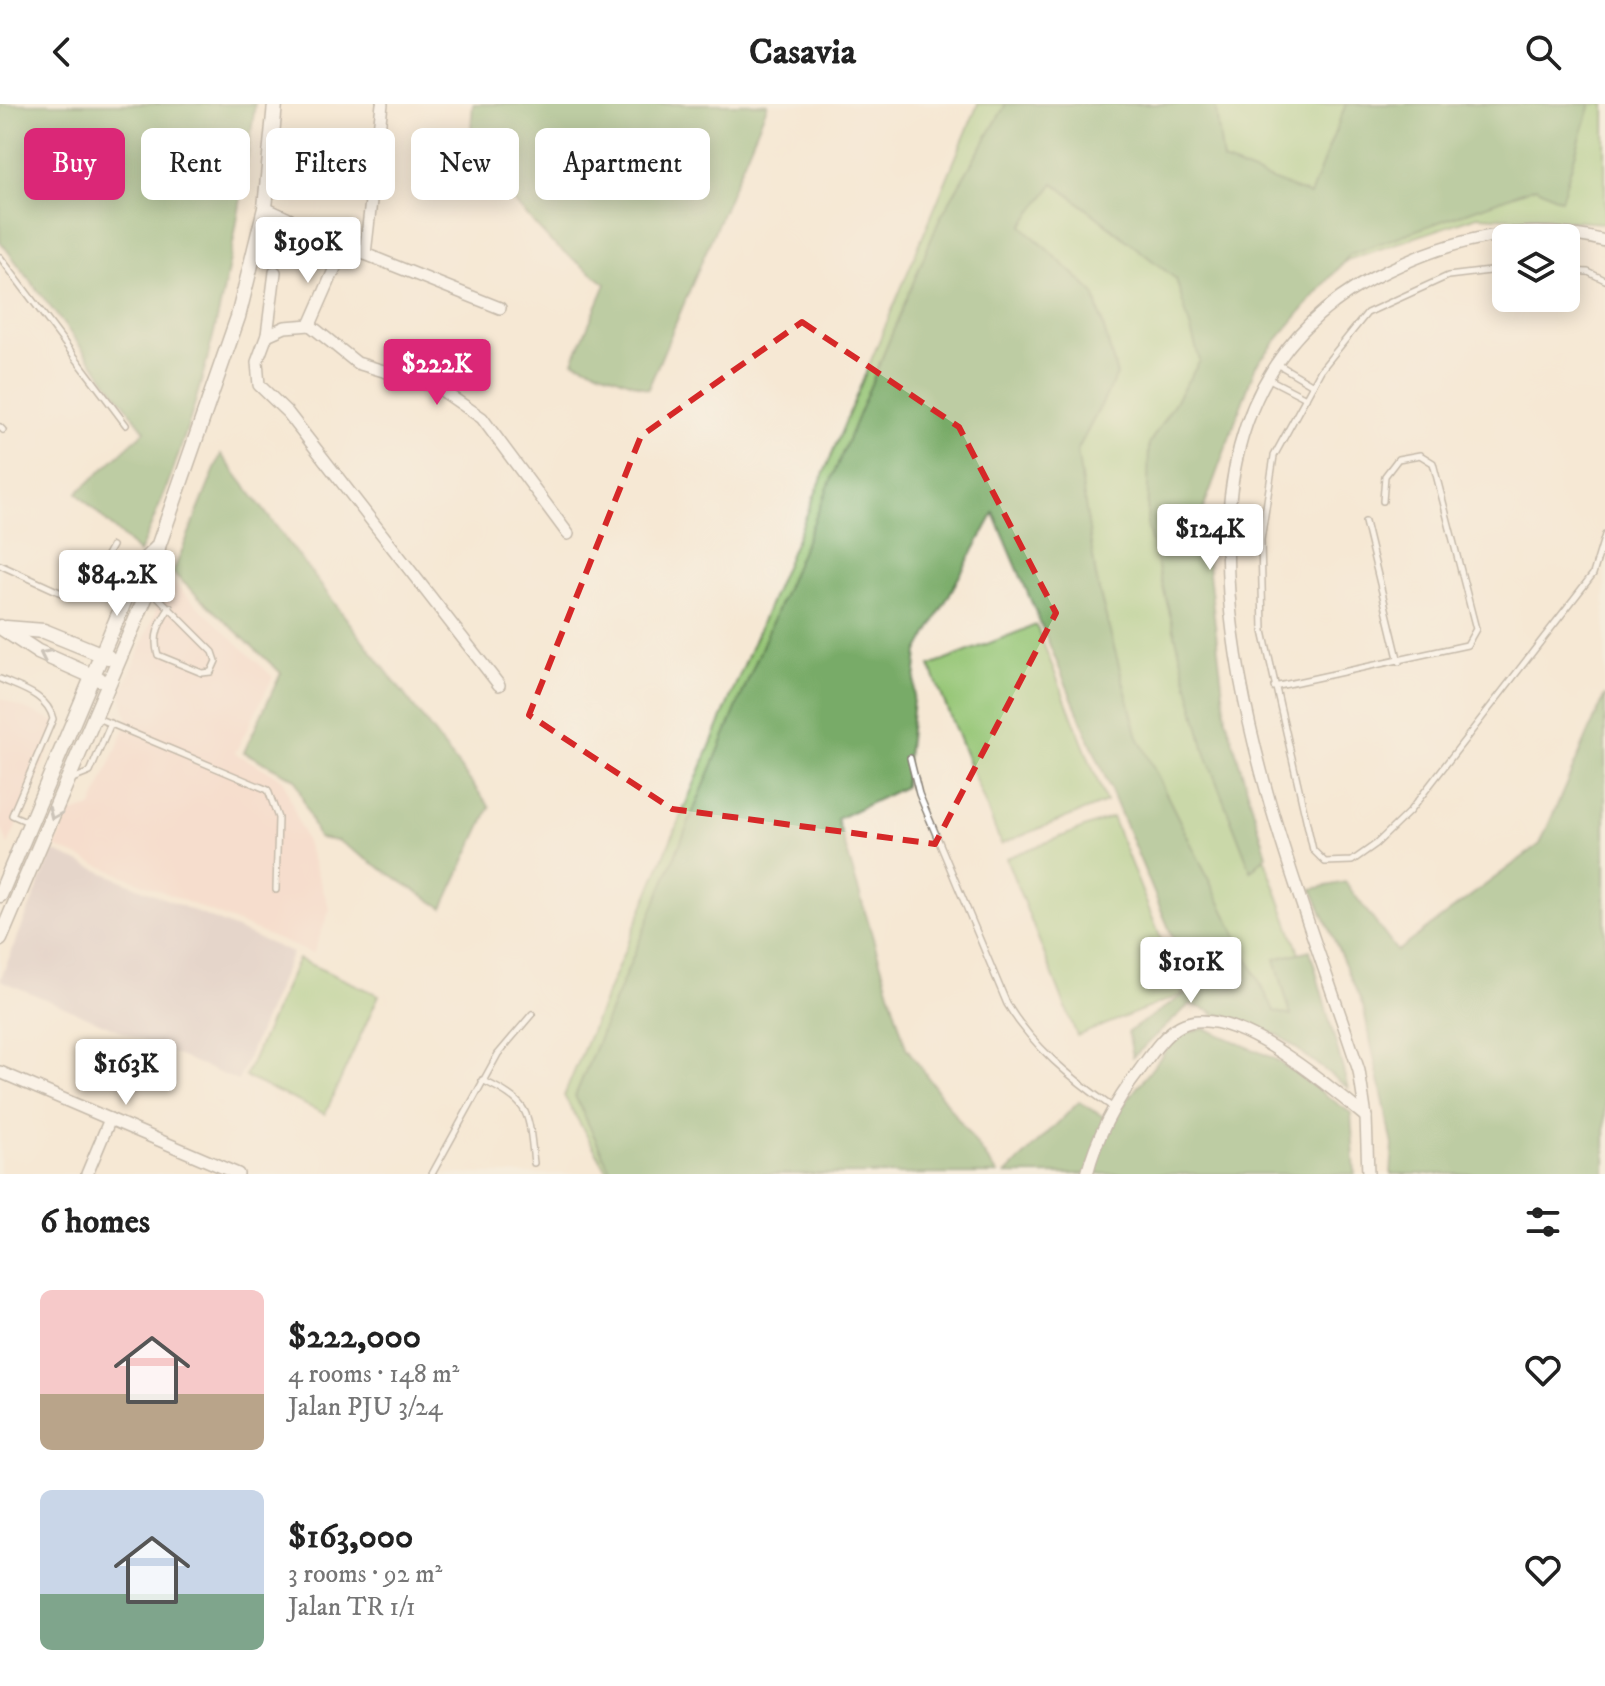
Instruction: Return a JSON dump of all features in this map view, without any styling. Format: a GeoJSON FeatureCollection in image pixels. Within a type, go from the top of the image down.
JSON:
{"type":"FeatureCollection","features":[{"type":"Feature","properties":{"kind":"street"},"geometry":{"type":"LineString","coordinates":[[0,939],[157,570],[158,547],[238,317],[265,208],[275,104]]}},
{"type":"Feature","properties":{"kind":"street"},"geometry":{"type":"LineString","coordinates":[[365,254],[382,104]]}},
{"type":"Feature","properties":{"kind":"street"},"geometry":{"type":"LineString","coordinates":[[265,208],[365,254],[500,308]]}},
{"type":"Feature","properties":{"kind":"street"},"geometry":{"type":"LineString","coordinates":[[1368,1174],[1366,1117],[1359,1071],[1271,809],[1242,698],[1226,535],[1241,449],[1277,364],[1315,317],[1354,289],[1450,243],[1508,231],[1567,231],[1605,241]]}},
{"type":"Feature","properties":{"kind":"street"},"geometry":{"type":"LineString","coordinates":[[310,325],[345,245]]}},
{"type":"Feature","properties":{"kind":"street"},"geometry":{"type":"LineString","coordinates":[[275,272],[267,335],[257,362],[259,385],[288,413],[499,685]]}},
{"type":"Feature","properties":{"kind":"street"},"geometry":{"type":"LineString","coordinates":[[267,335],[285,327],[310,325],[357,363],[437,387],[466,404],[482,418],[568,534]]}},
{"type":"Feature","properties":{"kind":"street"},"geometry":{"type":"LineString","coordinates":[[0,895],[140,564],[158,547]]}},
{"type":"Feature","properties":{"kind":"street"},"geometry":{"type":"LineString","coordinates":[[1,627],[44,631],[119,662]]}},
{"type":"Feature","properties":{"kind":"street"},"geometry":{"type":"LineString","coordinates":[[1,627],[38,652],[110,683]]}},
{"type":"Feature","properties":{"kind":"street"},"geometry":{"type":"LineString","coordinates":[[1087,1174],[1112,1107],[1168,1034],[1182,1024],[1205,1022],[1251,1034],[1290,1056],[1366,1117]]}},
{"type":"Feature","properties":{"kind":"street"},"geometry":{"type":"LineString","coordinates":[[0,1072],[238,1174]]}},
{"type":"Feature","properties":{"kind":"street"},"geometry":{"type":"LineString","coordinates":[[87,1174],[110,1119]]}},
{"type":"Feature","properties":{"kind":"lane"},"geometry":{"type":"LineString","coordinates":[[0,257],[126,425]]}},
{"type":"Feature","properties":{"kind":"lane"},"geometry":{"type":"LineString","coordinates":[[1492,271],[1448,276],[1367,313],[1313,385],[1274,456],[1261,540],[1263,631],[1313,850],[1325,862],[1352,861],[1376,844],[1409,812],[1593,574],[1605,535]]}},
{"type":"Feature","properties":{"kind":"lane"},"geometry":{"type":"LineString","coordinates":[[1580,272],[1605,280]]}},
{"type":"Feature","properties":{"kind":"lane"},"geometry":{"type":"LineString","coordinates":[[1277,364],[1313,385]]}},
{"type":"Feature","properties":{"kind":"lane"},"geometry":{"type":"LineString","coordinates":[[1269,378],[1306,398]]}},
{"type":"Feature","properties":{"kind":"lane"},"geometry":{"type":"LineString","coordinates":[[1274,687],[1467,645],[1476,629],[1433,463],[1420,455],[1398,459],[1385,476],[1383,501]]}},
{"type":"Feature","properties":{"kind":"lane"},"geometry":{"type":"LineString","coordinates":[[1365,522],[1399,662]]}},
{"type":"Feature","properties":{"kind":"lane"},"geometry":{"type":"LineString","coordinates":[[0,565],[68,596],[78,596],[85,591],[112,546]]}},
{"type":"Feature","properties":{"kind":"lane"},"geometry":{"type":"LineString","coordinates":[[150,588],[170,607],[213,652],[216,661],[211,672],[202,673],[158,655],[155,644],[157,631],[170,607]]}},
{"type":"Feature","properties":{"kind":"lane"},"geometry":{"type":"LineString","coordinates":[[0,679],[33,693],[51,709],[53,719],[12,815],[31,823]]}},
{"type":"Feature","properties":{"kind":"lane"},"geometry":{"type":"LineString","coordinates":[[96,717],[268,790],[278,818],[276,890]]}},
{"type":"Feature","properties":{"kind":"lane"},"geometry":{"type":"LineString","coordinates":[[69,780],[83,778],[90,772],[111,723]]}},
{"type":"Feature","properties":{"kind":"lane"},"geometry":{"type":"LineString","coordinates":[[910,758],[919,794],[1007,1004],[1021,1028],[1052,1060],[1112,1107]]}},
{"type":"Feature","properties":{"kind":"lane"},"geometry":{"type":"LineString","coordinates":[[432,1174],[498,1054],[532,1014]]}},
{"type":"Feature","properties":{"kind":"lane"},"geometry":{"type":"LineString","coordinates":[[482,1080],[510,1093],[528,1112],[534,1163]]}},
{"type":"Feature","properties":{"kind":"highlighted area"},"geometry":{"type":"Polygon","coordinates":[[[802,322],[959,427],[1056,613],[935,844],[672,809],[529,715],[641,436],[802,322]]]}},
{"type":"Feature","properties":{"kind":"shaded area"},"geometry":{"type":"Polygon","coordinates":[[[169,579],[273,677],[235,753],[283,779],[330,909],[313,954],[55,847],[69,814],[92,807],[128,721],[121,695],[169,579]]]}},
{"type":"Feature","properties":{"kind":"shaded area"},"geometry":{"type":"Polygon","coordinates":[[[0,698],[60,724],[8,845],[0,823],[0,698]]]}},
{"type":"Feature","properties":{"kind":"shaded area"},"geometry":{"type":"Polygon","coordinates":[[[53,851],[292,953],[238,1081],[0,980],[53,851]]]}},
{"type":"Feature","properties":{"kind":"green space"},"geometry":{"type":"Polygon","coordinates":[[[0,104],[255,104],[250,140],[250,128],[141,128],[141,200],[241,200],[227,276],[199,389],[162,500],[139,553],[77,493],[145,431],[0,241],[0,104]]]}},
{"type":"Feature","properties":{"kind":"green space"},"geometry":{"type":"Polygon","coordinates":[[[473,104],[768,104],[648,389],[573,361],[606,284],[552,243],[512,200],[519,200],[519,128],[471,128],[473,104]]]}},
{"type":"Feature","properties":{"kind":"green space"},"geometry":{"type":"Polygon","coordinates":[[[978,104],[1605,104],[1605,223],[1478,216],[1347,260],[1241,366],[1192,518],[1227,755],[1326,1027],[1216,1023],[1016,482],[951,494],[814,800],[827,1010],[960,1174],[609,1174],[564,1096],[978,104]]]}},
{"type":"Feature","properties":{"kind":"green space"},"geometry":{"type":"Polygon","coordinates":[[[1006,104],[1215,104],[1223,161],[1310,195],[1346,104],[1591,104],[1561,200],[1536,187],[1350,254],[1256,365],[1202,513],[1226,718],[1267,855],[1251,871],[1206,755],[1147,525],[1149,444],[1200,361],[1176,279],[1054,183],[1022,226],[1094,293],[1117,375],[1077,451],[1097,583],[1138,737],[1274,1011],[1291,1016],[1275,959],[1310,950],[1348,1088],[1280,1036],[1190,1004],[1133,1057],[1128,1032],[1194,988],[994,513],[918,652],[904,787],[837,819],[906,1047],[998,1174],[612,1174],[575,1096],[940,218],[1006,104]]]}},
{"type":"Feature","properties":{"kind":"green space"},"geometry":{"type":"Polygon","coordinates":[[[221,454],[490,807],[443,908],[338,841],[318,838],[295,779],[244,752],[281,673],[173,573],[221,454]]]}},
{"type":"Feature","properties":{"kind":"green space"},"geometry":{"type":"Polygon","coordinates":[[[1036,625],[1106,802],[1001,844],[930,666],[1036,625]]]}},
{"type":"Feature","properties":{"kind":"green space"},"geometry":{"type":"Polygon","coordinates":[[[1605,695],[1605,1174],[1391,1174],[1393,1145],[1363,1006],[1312,889],[1345,882],[1397,951],[1540,844],[1605,695]]]}},
{"type":"Feature","properties":{"kind":"green space"},"geometry":{"type":"Polygon","coordinates":[[[1112,817],[1183,994],[1077,1036],[1006,858],[1112,817]]]}},
{"type":"Feature","properties":{"kind":"green space"},"geometry":{"type":"Polygon","coordinates":[[[298,959],[379,995],[325,1114],[245,1077],[298,959]]]}},
{"type":"Feature","properties":{"kind":"green space"},"geometry":{"type":"Polygon","coordinates":[[[1204,1028],[1273,1058],[1351,1113],[1355,1174],[1006,1174],[1079,1102],[1111,1121],[1178,1035],[1204,1028]]]}}]}
